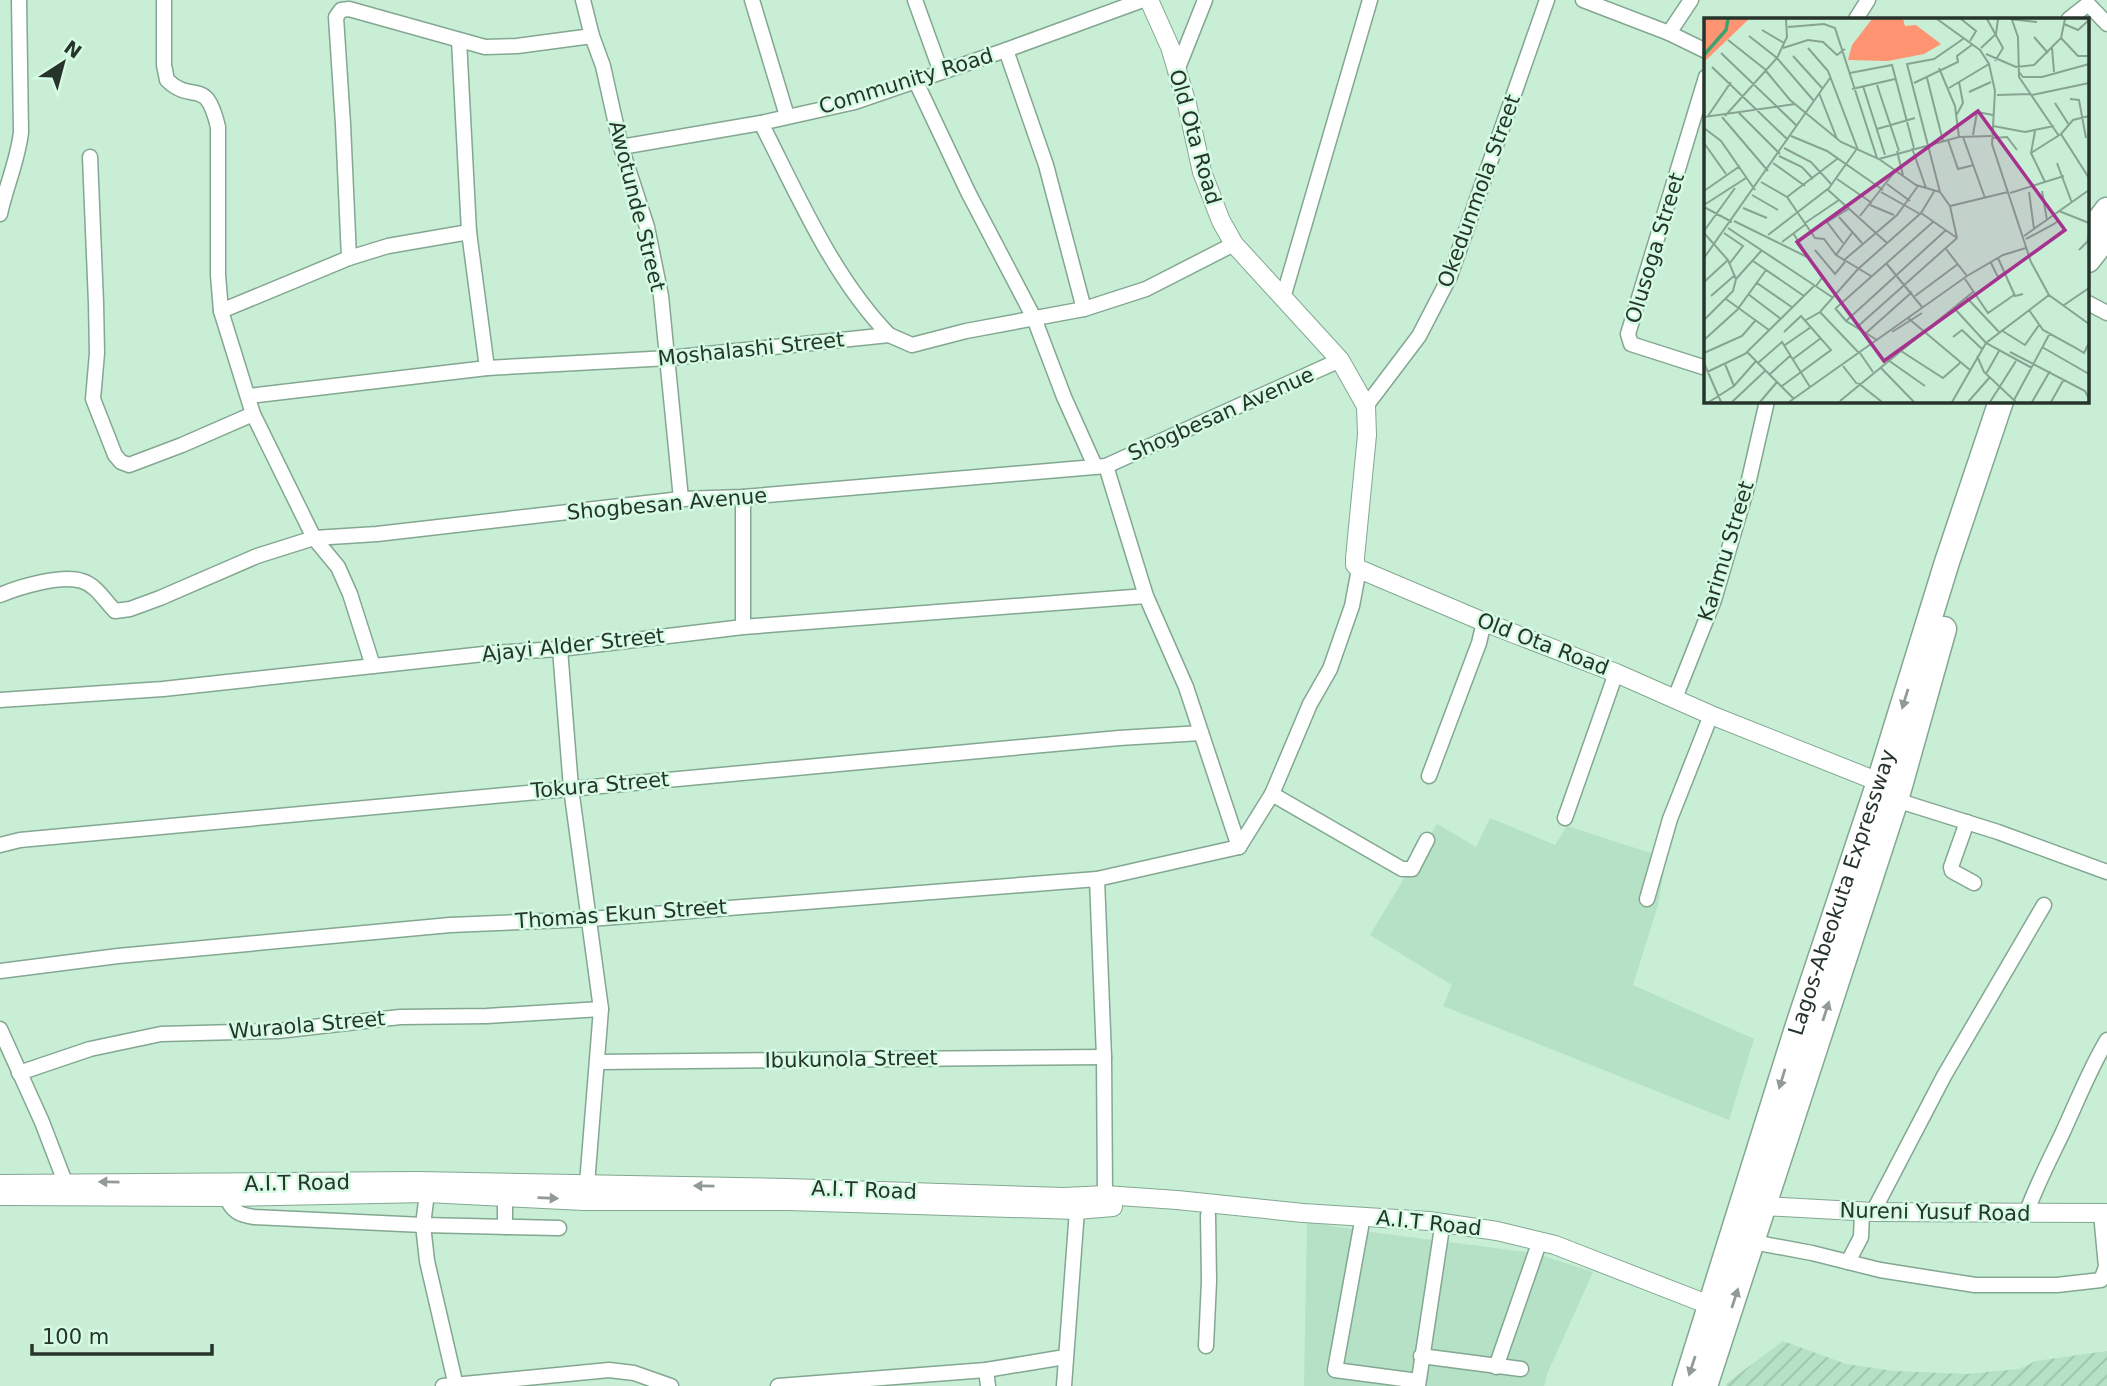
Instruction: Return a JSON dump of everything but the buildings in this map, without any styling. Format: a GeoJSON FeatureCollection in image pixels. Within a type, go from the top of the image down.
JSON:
{"type":"FeatureCollection","features":[{"type":"Feature","properties":{"kind":"highway"},"geometry":{"type":"LineString","coordinates":[[2090,232],[2107,209]]}},
{"type":"Feature","properties":{"kind":"highway"},"geometry":{"type":"LineString","coordinates":[[2090,257],[2107,236]]}},
{"type":"Feature","properties":{"kind":"highway","name":"Lagos-Abeokuta Expressway"},"geometry":{"type":"LineString","coordinates":[[1706,1386],[1754,1242],[1888,791],[1947,562],[2001,402]]}},
{"type":"Feature","properties":{"kind":"highway","name":"Lagos-Abeokuta Expressway"},"geometry":{"type":"LineString","coordinates":[[1685,1386],[1798,1026],[1888,791],[1942,633],[2014,402]]}},
{"type":"Feature","properties":{"kind":"street"},"geometry":{"type":"LineString","coordinates":[[0,214],[3,181],[19,153],[21,132],[19,0]]}},
{"type":"Feature","properties":{"kind":"street"},"geometry":{"type":"LineString","coordinates":[[164,0],[164,65],[167,80],[174,87],[207,97],[214,109],[218,127],[218,275],[221,311],[253,414],[313,538],[338,567],[350,594],[373,666]]}},
{"type":"Feature","properties":{"kind":"street","name":"Awotunde Street"},"geometry":{"type":"LineString","coordinates":[[583,0],[603,66],[621,147],[647,227],[661,296],[681,499]]}},
{"type":"Feature","properties":{"kind":"street"},"geometry":{"type":"LineString","coordinates":[[752,0],[787,116]]}},
{"type":"Feature","properties":{"kind":"street"},"geometry":{"type":"LineString","coordinates":[[915,0],[941,72]]}},
{"type":"Feature","properties":{"kind":"street","name":"Community Road"},"geometry":{"type":"LineString","coordinates":[[621,147],[761,123],[855,102],[1143,0]]}},
{"type":"Feature","properties":{"kind":"street","name":"Old Ota Road"},"geometry":{"type":"LineString","coordinates":[[1149,0],[1170,47],[1208,192],[1234,244],[1340,360],[1366,405]]}},
{"type":"Feature","properties":{"kind":"street"},"geometry":{"type":"LineString","coordinates":[[1176,73],[1205,0]]}},
{"type":"Feature","properties":{"kind":"street"},"geometry":{"type":"LineString","coordinates":[[1283,298],[1370,0]]}},
{"type":"Feature","properties":{"kind":"street","name":"Okedunmola Street"},"geometry":{"type":"LineString","coordinates":[[1366,405],[1419,336],[1450,276],[1547,0]]}},
{"type":"Feature","properties":{"kind":"street"},"geometry":{"type":"LineString","coordinates":[[1583,0],[1670,33],[1704,50]]}},
{"type":"Feature","properties":{"kind":"street"},"geometry":{"type":"LineString","coordinates":[[1670,33],[1691,0]]}},
{"type":"Feature","properties":{"kind":"street"},"geometry":{"type":"LineString","coordinates":[[1857,18],[1868,0]]}},
{"type":"Feature","properties":{"kind":"street"},"geometry":{"type":"LineString","coordinates":[[2070,18],[2090,2],[2107,24]]}},
{"type":"Feature","properties":{"kind":"street"},"geometry":{"type":"LineString","coordinates":[[349,258],[336,17],[341,10],[349,9],[485,47],[592,36]]}},
{"type":"Feature","properties":{"kind":"street"},"geometry":{"type":"LineString","coordinates":[[459,40],[469,232],[487,368]]}},
{"type":"Feature","properties":{"kind":"street"},"geometry":{"type":"LineString","coordinates":[[1006,50],[1046,165],[1084,309]]}},
{"type":"Feature","properties":{"kind":"street"},"geometry":{"type":"LineString","coordinates":[[916,82],[968,192],[1034,317],[1064,397],[1100,466],[1146,596],[1186,687],[1239,847]]}},
{"type":"Feature","properties":{"kind":"street","name":"Olusoga Street"},"geometry":{"type":"LineString","coordinates":[[1704,84],[1629,334],[1632,344],[1704,367]]}},
{"type":"Feature","properties":{"kind":"street"},"geometry":{"type":"LineString","coordinates":[[761,123],[822,242],[870,315],[889,335]]}},
{"type":"Feature","properties":{"kind":"street"},"geometry":{"type":"LineString","coordinates":[[90,157],[95,244],[93,399],[115,455],[121,462],[129,465],[253,414]]}},
{"type":"Feature","properties":{"kind":"street"},"geometry":{"type":"LineString","coordinates":[[221,311],[349,258],[388,246],[469,232]]}},
{"type":"Feature","properties":{"kind":"street","name":"Moshalashi Street"},"geometry":{"type":"LineString","coordinates":[[249,396],[487,368],[668,358],[889,335],[912,345],[966,331],[1084,309],[1146,289],[1234,244]]}},
{"type":"Feature","properties":{"kind":"street"},"geometry":{"type":"LineString","coordinates":[[2090,304],[2107,313]]}},
{"type":"Feature","properties":{"kind":"street","name":"Shogbesan Avenue"},"geometry":{"type":"LineString","coordinates":[[0,595],[58,579],[82,581],[95,588],[115,611],[130,609],[257,556],[313,538],[377,534],[681,499],[743,497],[1100,466],[1340,360]]}},
{"type":"Feature","properties":{"kind":"street","name":"Karimu Street"},"geometry":{"type":"LineString","coordinates":[[1675,698],[1714,600],[1748,484],[1767,402]]}},
{"type":"Feature","properties":{"kind":"street"},"geometry":{"type":"LineString","coordinates":[[1239,847],[1272,794],[1310,704],[1330,669],[1352,606],[1359,569],[1355,565],[1367,435],[1366,405]]}},
{"type":"Feature","properties":{"kind":"street"},"geometry":{"type":"LineString","coordinates":[[743,497],[743,627]]}},
{"type":"Feature","properties":{"kind":"street","name":"Old Ota Road"},"geometry":{"type":"LineString","coordinates":[[1359,569],[1484,622],[1616,673],[1888,791]]}},
{"type":"Feature","properties":{"kind":"street","name":"Ajayi Alder Street"},"geometry":{"type":"LineString","coordinates":[[0,699],[163,689],[493,653],[560,649],[743,627],[1146,596]]}},
{"type":"Feature","properties":{"kind":"street"},"geometry":{"type":"LineString","coordinates":[[1429,776],[1479,643],[1484,622]]}},
{"type":"Feature","properties":{"kind":"street"},"geometry":{"type":"LineString","coordinates":[[560,649],[571,788],[601,1009],[587,1184]]}},
{"type":"Feature","properties":{"kind":"street"},"geometry":{"type":"LineString","coordinates":[[1565,818],[1616,673]]}},
{"type":"Feature","properties":{"kind":"street"},"geometry":{"type":"LineString","coordinates":[[1647,899],[1670,819],[1711,715]]}},
{"type":"Feature","properties":{"kind":"street","name":"Tokura Street"},"geometry":{"type":"LineString","coordinates":[[0,845],[20,840],[571,788],[1119,738],[1201,733]]}},
{"type":"Feature","properties":{"kind":"street"},"geometry":{"type":"LineString","coordinates":[[1888,791],[2107,872]]}},
{"type":"Feature","properties":{"kind":"street"},"geometry":{"type":"LineString","coordinates":[[1272,794],[1407,871],[1412,869],[1427,840]]}},
{"type":"Feature","properties":{"kind":"street"},"geometry":{"type":"LineString","coordinates":[[1967,822],[1951,867],[1952,871],[1974,883]]}},
{"type":"Feature","properties":{"kind":"street","name":"Thomas Ekun Street"},"geometry":{"type":"LineString","coordinates":[[0,971],[118,956],[450,925],[590,919],[1097,878],[1239,847]]}},
{"type":"Feature","properties":{"kind":"street"},"geometry":{"type":"LineString","coordinates":[[1097,878],[1104,1057],[1105,1195]]}},
{"type":"Feature","properties":{"kind":"street"},"geometry":{"type":"LineString","coordinates":[[1848,1262],[1861,1237],[1867,1212],[2044,905]]}},
{"type":"Feature","properties":{"kind":"street","name":"Wuraola Street"},"geometry":{"type":"LineString","coordinates":[[19,1073],[90,1049],[160,1034],[278,1031],[400,1017],[487,1016],[601,1009]]}},
{"type":"Feature","properties":{"kind":"street"},"geometry":{"type":"LineString","coordinates":[[0,1028],[42,1122],[65,1182]]}},
{"type":"Feature","properties":{"kind":"street"},"geometry":{"type":"LineString","coordinates":[[2026,1214],[2082,1086],[2107,1040]]}},
{"type":"Feature","properties":{"kind":"street","name":"Ibukunola Street"},"geometry":{"type":"LineString","coordinates":[[597,1062],[1104,1057]]}},
{"type":"Feature","properties":{"kind":"street","name":"A.I.T Road"},"geometry":{"type":"LineString","coordinates":[[0,1184],[417,1181],[1064,1197],[1105,1195],[1208,1215],[1441,1234],[1537,1250],[1710,1310]]}},
{"type":"Feature","properties":{"kind":"street"},"geometry":{"type":"LineString","coordinates":[[427,1193],[424,1225],[427,1261],[452,1386],[609,1370],[634,1373],[671,1386]]}},
{"type":"Feature","properties":{"kind":"street","name":"A.I.T Road"},"geometry":{"type":"LineString","coordinates":[[0,1196],[226,1197],[427,1193],[584,1200],[788,1201],[1077,1210],[1161,1205],[1429,1221],[1497,1231],[1555,1245],[1710,1310]]}},
{"type":"Feature","properties":{"kind":"street"},"geometry":{"type":"LineString","coordinates":[[226,1197],[231,1207],[243,1216],[424,1225],[559,1228]]}},
{"type":"Feature","properties":{"kind":"street"},"geometry":{"type":"LineString","coordinates":[[505,1197],[505,1227]]}},
{"type":"Feature","properties":{"kind":"street","name":"Nureni Yusuf Road"},"geometry":{"type":"LineString","coordinates":[[1764,1206],[1867,1212],[2104,1213]]}},
{"type":"Feature","properties":{"kind":"street"},"geometry":{"type":"LineString","coordinates":[[1064,1386],[1077,1210]]}},
{"type":"Feature","properties":{"kind":"street"},"geometry":{"type":"LineString","coordinates":[[1754,1242],[1916,1277],[1975,1284],[2057,1285],[2101,1280],[2106,1267],[2104,1213]]}},
{"type":"Feature","properties":{"kind":"street"},"geometry":{"type":"LineString","coordinates":[[1206,1346],[1208,1215]]}},
{"type":"Feature","properties":{"kind":"street"},"geometry":{"type":"LineString","coordinates":[[1361,1227],[1335,1370],[1418,1384],[1441,1234]]}},
{"type":"Feature","properties":{"kind":"street"},"geometry":{"type":"LineString","coordinates":[[1496,1367],[1537,1250]]}},
{"type":"Feature","properties":{"kind":"street"},"geometry":{"type":"LineString","coordinates":[[1421,1356],[1521,1369]]}},
{"type":"Feature","properties":{"kind":"street"},"geometry":{"type":"LineString","coordinates":[[778,1386],[834,1385],[986,1370],[1065,1357]]}},
{"type":"Feature","properties":{"kind":"street"},"geometry":{"type":"LineString","coordinates":[[986,1370],[988,1386]]}},
{"type":"Feature","properties":{"kind":"shaded area"},"geometry":{"type":"Polygon","coordinates":[[[1490,818],[1555,845],[1567,826],[1666,858],[1658,905],[1633,985],[1754,1039],[1729,1120],[1443,1006],[1452,985],[1370,935],[1437,824],[1476,847],[1490,818]]]}},
{"type":"Feature","properties":{"kind":"shaded area"},"geometry":{"type":"Polygon","coordinates":[[[1307,1222],[1534,1253],[1593,1272],[1544,1386],[1304,1386],[1307,1222]]]}},
{"type":"Feature","properties":{"kind":"shaded area"},"geometry":{"type":"Polygon","coordinates":[[[1783,1341],[1846,1364],[1894,1371],[1967,1374],[2019,1369],[2036,1361],[2107,1351],[2107,1386],[1726,1386],[1783,1341]]]}}]}
